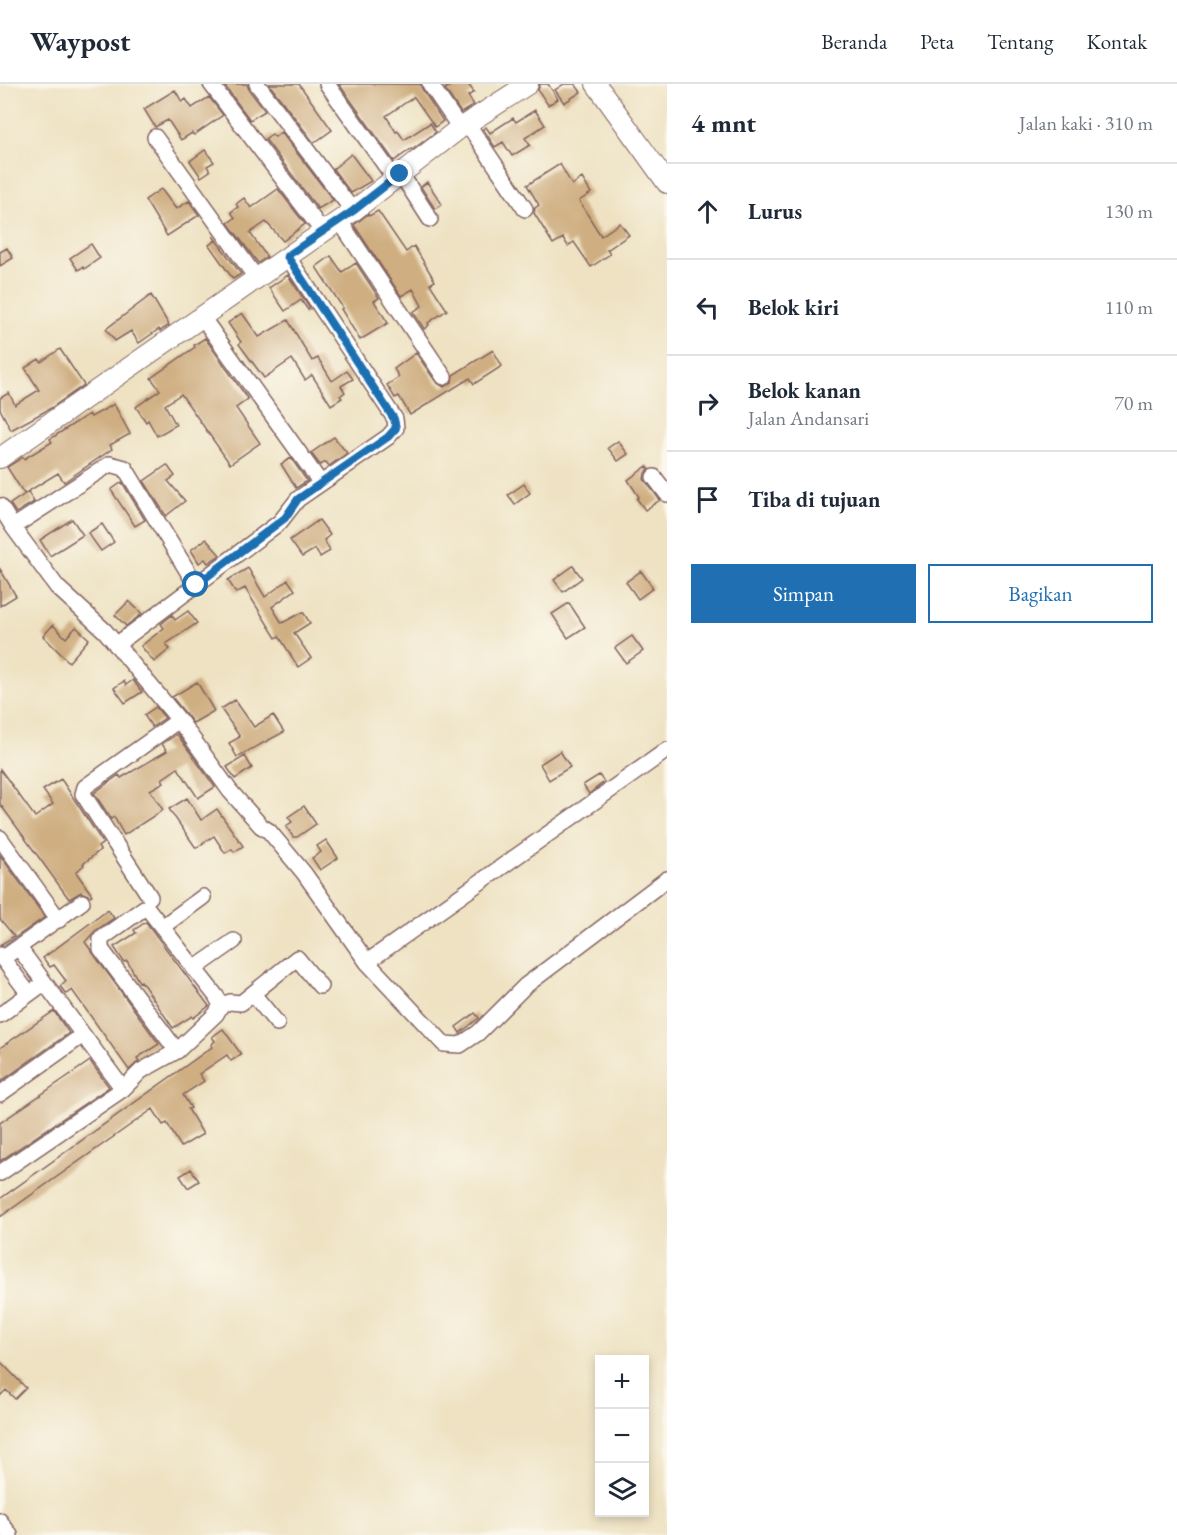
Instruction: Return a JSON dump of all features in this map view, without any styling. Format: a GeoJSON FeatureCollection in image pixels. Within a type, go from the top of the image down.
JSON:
{"type":"FeatureCollection","features":[{"type":"Feature","properties":{"kind":"street"},"geometry":{"type":"LineString","coordinates":[[212,84],[323,232]]}},
{"type":"Feature","properties":{"kind":"street"},"geometry":{"type":"LineString","coordinates":[[257,84],[346,215],[444,377]]}},
{"type":"Feature","properties":{"kind":"street"},"geometry":{"type":"LineString","coordinates":[[327,84],[430,219]]}},
{"type":"Feature","properties":{"kind":"street"},"geometry":{"type":"LineString","coordinates":[[430,84],[464,125],[525,209]]}},
{"type":"Feature","properties":{"kind":"street"},"geometry":{"type":"LineString","coordinates":[[0,458],[323,232],[464,125],[528,84]]}},
{"type":"Feature","properties":{"kind":"street"},"geometry":{"type":"LineString","coordinates":[[596,84],[667,183]]}},
{"type":"Feature","properties":{"kind":"street"},"geometry":{"type":"LineString","coordinates":[[155,137],[257,279]]}},
{"type":"Feature","properties":{"kind":"street"},"geometry":{"type":"LineString","coordinates":[[116,645],[285,518],[298,499],[388,437],[396,428],[394,419],[287,256]]}},
{"type":"Feature","properties":{"kind":"street"},"geometry":{"type":"LineString","coordinates":[[202,317],[321,482]]}},
{"type":"Feature","properties":{"kind":"street"},"geometry":{"type":"LineString","coordinates":[[13,527],[110,464],[118,465],[125,468],[196,585]]}},
{"type":"Feature","properties":{"kind":"street"},"geometry":{"type":"LineString","coordinates":[[654,477],[667,495]]}},
{"type":"Feature","properties":{"kind":"street"},"geometry":{"type":"LineString","coordinates":[[0,506],[57,587],[105,631],[179,720],[230,791],[261,826],[269,831],[304,873],[367,962],[440,1041],[448,1045],[460,1044],[487,1025],[525,986],[667,879]]}},
{"type":"Feature","properties":{"kind":"street"},"geometry":{"type":"LineString","coordinates":[[150,897],[83,794],[85,787],[179,720]]}},
{"type":"Feature","properties":{"kind":"street"},"geometry":{"type":"LineString","coordinates":[[367,962],[667,750]]}},
{"type":"Feature","properties":{"kind":"street"},"geometry":{"type":"LineString","coordinates":[[0,838],[59,920]]}},
{"type":"Feature","properties":{"kind":"street"},"geometry":{"type":"LineString","coordinates":[[162,927],[203,897]]}},
{"type":"Feature","properties":{"kind":"street"},"geometry":{"type":"LineString","coordinates":[[29,994],[1,957],[19,948],[82,902]]}},
{"type":"Feature","properties":{"kind":"street"},"geometry":{"type":"LineString","coordinates":[[177,1051],[101,949],[101,939],[144,908],[148,909],[221,1005]]}},
{"type":"Feature","properties":{"kind":"street"},"geometry":{"type":"LineString","coordinates":[[194,969],[234,941]]}},
{"type":"Feature","properties":{"kind":"street"},"geometry":{"type":"LineString","coordinates":[[19,948],[123,1089]]}},
{"type":"Feature","properties":{"kind":"street"},"geometry":{"type":"LineString","coordinates":[[0,1173],[123,1089],[141,1071],[177,1051],[216,1014],[221,1005],[230,1002],[241,1003],[297,958],[320,986]]}},
{"type":"Feature","properties":{"kind":"street"},"geometry":{"type":"LineString","coordinates":[[0,1015],[44,983]]}},
{"type":"Feature","properties":{"kind":"street"},"geometry":{"type":"LineString","coordinates":[[253,994],[277,1023]]}},
{"type":"Feature","properties":{"kind":"street"},"geometry":{"type":"LineString","coordinates":[[0,1094],[83,1035]]}},
{"type":"Feature","properties":{"kind":"street"},"geometry":{"type":"LineString","coordinates":[[0,1521],[10,1535]]}},
{"type":"Feature","properties":{"kind":"building"},"geometry":{"type":"Polygon","coordinates":[[[247,84],[265,111],[250,120],[225,86],[247,84]]]}},
{"type":"Feature","properties":{"kind":"building"},"geometry":{"type":"Polygon","coordinates":[[[269,84],[299,84],[332,130],[314,143],[269,84]]]}},
{"type":"Feature","properties":{"kind":"building"},"geometry":{"type":"Polygon","coordinates":[[[339,84],[420,84],[443,121],[435,127],[414,97],[386,116],[404,140],[430,123],[436,132],[394,161],[339,84]]]}},
{"type":"Feature","properties":{"kind":"building"},"geometry":{"type":"Polygon","coordinates":[[[453,84],[468,84],[474,92],[468,96],[474,105],[461,113],[445,89],[453,84]]]}},
{"type":"Feature","properties":{"kind":"building"},"geometry":{"type":"Polygon","coordinates":[[[540,84],[548,84],[558,99],[548,105],[538,90],[540,84]]]}},
{"type":"Feature","properties":{"kind":"building"},"geometry":{"type":"Polygon","coordinates":[[[564,84],[575,84],[581,92],[564,103],[555,90],[564,84]]]}},
{"type":"Feature","properties":{"kind":"building"},"geometry":{"type":"Polygon","coordinates":[[[175,90],[182,102],[186,99],[192,108],[209,97],[223,115],[194,135],[192,133],[181,140],[168,120],[155,127],[144,109],[175,90]]]}},
{"type":"Feature","properties":{"kind":"building"},"geometry":{"type":"Polygon","coordinates":[[[535,110],[545,125],[525,138],[530,145],[512,156],[503,142],[495,147],[483,129],[486,127],[490,133],[513,118],[516,122],[535,110]]]}},
{"type":"Feature","properties":{"kind":"building"},"geometry":{"type":"Polygon","coordinates":[[[281,132],[333,200],[318,209],[265,139],[272,134],[275,137],[281,132]]]}},
{"type":"Feature","properties":{"kind":"building"},"geometry":{"type":"Polygon","coordinates":[[[205,150],[214,162],[207,166],[210,171],[201,177],[190,161],[205,150]]]}},
{"type":"Feature","properties":{"kind":"building"},"geometry":{"type":"Polygon","coordinates":[[[351,154],[371,181],[351,193],[333,169],[351,154]]]}},
{"type":"Feature","properties":{"kind":"building"},"geometry":{"type":"Polygon","coordinates":[[[560,164],[572,185],[582,178],[591,193],[579,201],[601,236],[620,223],[629,235],[607,250],[610,254],[591,267],[574,242],[568,246],[563,238],[553,244],[534,213],[535,208],[539,205],[527,185],[560,164]]]}},
{"type":"Feature","properties":{"kind":"building"},"geometry":{"type":"Polygon","coordinates":[[[427,182],[442,204],[435,209],[421,187],[427,182]]]}},
{"type":"Feature","properties":{"kind":"building"},"geometry":{"type":"Polygon","coordinates":[[[161,189],[176,209],[189,201],[199,215],[167,236],[145,200],[161,189]]]}},
{"type":"Feature","properties":{"kind":"building"},"geometry":{"type":"Polygon","coordinates":[[[278,189],[305,224],[283,241],[266,222],[250,233],[267,257],[258,263],[228,223],[235,218],[231,212],[238,207],[236,204],[244,198],[251,208],[278,189]]]}},
{"type":"Feature","properties":{"kind":"building"},"geometry":{"type":"Polygon","coordinates":[[[378,211],[406,252],[414,246],[435,281],[430,284],[447,310],[428,323],[429,325],[424,329],[413,312],[422,306],[413,289],[401,296],[354,225],[368,214],[369,216],[378,211]]]}},
{"type":"Feature","properties":{"kind":"building"},"geometry":{"type":"Polygon","coordinates":[[[216,240],[241,274],[233,279],[209,245],[216,240]]]}},
{"type":"Feature","properties":{"kind":"building"},"geometry":{"type":"Polygon","coordinates":[[[91,244],[100,258],[84,269],[83,267],[78,270],[70,258],[91,244]]]}},
{"type":"Feature","properties":{"kind":"building"},"geometry":{"type":"Polygon","coordinates":[[[7,248],[13,258],[0,266],[0,252],[7,248]]]}},
{"type":"Feature","properties":{"kind":"building"},"geometry":{"type":"Polygon","coordinates":[[[331,256],[342,272],[356,263],[379,298],[374,301],[388,323],[360,340],[341,309],[343,308],[316,267],[331,256]]]}},
{"type":"Feature","properties":{"kind":"building"},"geometry":{"type":"Polygon","coordinates":[[[288,275],[310,309],[308,310],[301,300],[285,311],[269,288],[288,275]]]}},
{"type":"Feature","properties":{"kind":"building"},"geometry":{"type":"Polygon","coordinates":[[[151,295],[169,325],[139,343],[131,331],[115,341],[106,329],[151,295]]]}},
{"type":"Feature","properties":{"kind":"building"},"geometry":{"type":"Polygon","coordinates":[[[242,313],[259,337],[288,320],[312,361],[318,358],[332,381],[347,371],[353,379],[341,386],[345,392],[340,396],[342,398],[331,405],[312,375],[305,380],[292,359],[264,378],[239,344],[241,342],[228,323],[242,313]]]}},
{"type":"Feature","properties":{"kind":"building"},"geometry":{"type":"Polygon","coordinates":[[[205,338],[248,399],[236,408],[260,443],[230,464],[181,394],[165,405],[176,425],[157,436],[148,420],[146,422],[136,407],[160,390],[151,378],[205,338]]]}},
{"type":"Feature","properties":{"kind":"building"},"geometry":{"type":"Polygon","coordinates":[[[60,349],[84,385],[51,408],[11,430],[0,409],[0,398],[9,393],[15,405],[39,390],[25,368],[39,359],[41,362],[60,349]]]}},
{"type":"Feature","properties":{"kind":"building"},"geometry":{"type":"Polygon","coordinates":[[[493,350],[502,366],[474,384],[470,378],[410,415],[399,396],[395,398],[387,385],[399,377],[394,369],[416,353],[436,382],[444,387],[452,382],[453,375],[493,350]]]}},
{"type":"Feature","properties":{"kind":"building"},"geometry":{"type":"Polygon","coordinates":[[[114,404],[130,434],[110,445],[112,449],[64,482],[58,473],[24,494],[7,467],[52,442],[50,439],[89,414],[91,417],[114,404]]]}},
{"type":"Feature","properties":{"kind":"building"},"geometry":{"type":"Polygon","coordinates":[[[334,437],[347,453],[329,466],[326,462],[320,465],[311,453],[334,437]]]}},
{"type":"Feature","properties":{"kind":"building"},"geometry":{"type":"Polygon","coordinates":[[[618,441],[628,454],[618,461],[608,448],[618,441]]]}},
{"type":"Feature","properties":{"kind":"building"},"geometry":{"type":"Polygon","coordinates":[[[291,458],[307,481],[296,488],[281,464],[291,458]]]}},
{"type":"Feature","properties":{"kind":"building"},"geometry":{"type":"Polygon","coordinates":[[[167,465],[175,476],[168,481],[185,501],[166,516],[144,481],[167,465]]]}},
{"type":"Feature","properties":{"kind":"building"},"geometry":{"type":"Polygon","coordinates":[[[647,466],[649,469],[644,479],[660,500],[645,510],[628,480],[647,466]]]}},
{"type":"Feature","properties":{"kind":"building"},"geometry":{"type":"Polygon","coordinates":[[[122,482],[145,520],[135,526],[111,490],[122,482]]]}},
{"type":"Feature","properties":{"kind":"building"},"geometry":{"type":"Polygon","coordinates":[[[524,484],[530,493],[515,504],[508,495],[524,484]]]}},
{"type":"Feature","properties":{"kind":"building"},"geometry":{"type":"Polygon","coordinates":[[[28,492],[34,502],[16,513],[10,504],[28,492]]]}},
{"type":"Feature","properties":{"kind":"building"},"geometry":{"type":"Polygon","coordinates":[[[72,519],[83,535],[50,556],[40,540],[72,519]]]}},
{"type":"Feature","properties":{"kind":"building"},"geometry":{"type":"Polygon","coordinates":[[[319,520],[330,535],[324,540],[330,551],[320,557],[315,549],[302,557],[290,540],[319,520]]]}},
{"type":"Feature","properties":{"kind":"building"},"geometry":{"type":"Polygon","coordinates":[[[102,524],[114,542],[101,551],[88,533],[102,524]]]}},
{"type":"Feature","properties":{"kind":"building"},"geometry":{"type":"Polygon","coordinates":[[[206,539],[220,555],[208,563],[205,559],[199,563],[191,550],[206,539]]]}},
{"type":"Feature","properties":{"kind":"building"},"geometry":{"type":"Polygon","coordinates":[[[573,566],[582,578],[563,592],[554,580],[573,566]]]}},
{"type":"Feature","properties":{"kind":"building"},"geometry":{"type":"Polygon","coordinates":[[[248,568],[265,597],[288,580],[295,590],[272,607],[282,623],[303,612],[310,623],[294,633],[311,658],[298,667],[279,636],[276,638],[245,588],[236,593],[228,580],[248,568]]]}},
{"type":"Feature","properties":{"kind":"building"},"geometry":{"type":"Polygon","coordinates":[[[0,569],[16,596],[0,606],[0,569]]]}},
{"type":"Feature","properties":{"kind":"building"},"geometry":{"type":"Polygon","coordinates":[[[641,571],[653,588],[638,599],[626,582],[641,571]]]}},
{"type":"Feature","properties":{"kind":"building"},"geometry":{"type":"Polygon","coordinates":[[[129,601],[142,614],[126,626],[115,615],[129,601]]]}},
{"type":"Feature","properties":{"kind":"building"},"geometry":{"type":"Polygon","coordinates":[[[569,603],[585,627],[568,638],[552,614],[569,603]]]}},
{"type":"Feature","properties":{"kind":"building"},"geometry":{"type":"Polygon","coordinates":[[[188,611],[197,623],[166,644],[170,649],[154,662],[141,646],[164,628],[161,624],[172,615],[175,620],[188,611]]]}},
{"type":"Feature","properties":{"kind":"building"},"geometry":{"type":"Polygon","coordinates":[[[53,625],[66,638],[76,627],[89,639],[69,662],[43,636],[53,625]]]}},
{"type":"Feature","properties":{"kind":"building"},"geometry":{"type":"Polygon","coordinates":[[[632,636],[643,651],[626,663],[615,648],[632,636]]]}},
{"type":"Feature","properties":{"kind":"building"},"geometry":{"type":"Polygon","coordinates":[[[133,680],[142,692],[125,703],[114,688],[124,681],[126,685],[133,680]]]}},
{"type":"Feature","properties":{"kind":"building"},"geometry":{"type":"Polygon","coordinates":[[[197,682],[214,711],[193,723],[172,697],[197,682]]]}},
{"type":"Feature","properties":{"kind":"building"},"geometry":{"type":"Polygon","coordinates":[[[235,700],[254,727],[273,715],[284,732],[237,757],[229,743],[240,737],[221,709],[235,700]]]}},
{"type":"Feature","properties":{"kind":"building"},"geometry":{"type":"Polygon","coordinates":[[[156,707],[165,718],[152,727],[144,715],[156,707]]]}},
{"type":"Feature","properties":{"kind":"building"},"geometry":{"type":"Polygon","coordinates":[[[177,734],[215,787],[198,798],[178,768],[162,779],[164,782],[150,790],[163,810],[124,835],[114,817],[111,819],[94,793],[119,775],[121,778],[167,751],[162,744],[177,734]]]}},
{"type":"Feature","properties":{"kind":"building"},"geometry":{"type":"Polygon","coordinates":[[[560,751],[570,767],[549,780],[540,764],[560,751]]]}},
{"type":"Feature","properties":{"kind":"building"},"geometry":{"type":"Polygon","coordinates":[[[245,756],[252,768],[235,779],[227,767],[245,756]]]}},
{"type":"Feature","properties":{"kind":"building"},"geometry":{"type":"Polygon","coordinates":[[[0,769],[35,817],[53,804],[43,790],[61,779],[103,843],[98,847],[100,850],[76,872],[92,895],[81,892],[69,899],[0,804],[0,769]]]}},
{"type":"Feature","properties":{"kind":"building"},"geometry":{"type":"Polygon","coordinates":[[[599,775],[604,782],[589,794],[583,785],[599,775]]]}},
{"type":"Feature","properties":{"kind":"building"},"geometry":{"type":"Polygon","coordinates":[[[187,798],[201,820],[217,809],[243,846],[234,852],[232,849],[225,853],[214,836],[196,848],[169,809],[187,798]]]}},
{"type":"Feature","properties":{"kind":"building"},"geometry":{"type":"Polygon","coordinates":[[[304,806],[316,824],[297,837],[293,837],[286,826],[292,822],[288,817],[304,806]]]}},
{"type":"Feature","properties":{"kind":"building"},"geometry":{"type":"Polygon","coordinates":[[[326,840],[338,858],[320,870],[312,858],[321,852],[317,846],[326,840]]]}},
{"type":"Feature","properties":{"kind":"building"},"geometry":{"type":"Polygon","coordinates":[[[0,855],[45,917],[3,946],[0,945],[14,936],[0,919],[0,855]]]}},
{"type":"Feature","properties":{"kind":"building"},"geometry":{"type":"Polygon","coordinates":[[[108,910],[114,918],[95,931],[85,942],[159,1044],[137,1058],[139,1061],[129,1070],[72,990],[66,994],[60,986],[66,981],[54,965],[50,967],[43,958],[108,910]]]}},
{"type":"Feature","properties":{"kind":"building"},"geometry":{"type":"Polygon","coordinates":[[[146,922],[209,1006],[193,1018],[192,1016],[173,1028],[141,981],[139,982],[127,961],[124,962],[114,947],[136,933],[134,930],[146,922]]]}},
{"type":"Feature","properties":{"kind":"building"},"geometry":{"type":"Polygon","coordinates":[[[54,1011],[69,1033],[0,1082],[0,1048],[54,1011]]]}},
{"type":"Feature","properties":{"kind":"building"},"geometry":{"type":"Polygon","coordinates":[[[475,1013],[479,1018],[460,1033],[456,1027],[475,1013]]]}},
{"type":"Feature","properties":{"kind":"building"},"geometry":{"type":"Polygon","coordinates":[[[223,1029],[241,1054],[231,1061],[227,1055],[199,1074],[204,1081],[183,1095],[191,1108],[188,1109],[203,1134],[181,1147],[167,1123],[163,1125],[153,1109],[0,1217],[0,1199],[212,1047],[215,1041],[212,1037],[223,1029]]]}},
{"type":"Feature","properties":{"kind":"building"},"geometry":{"type":"Polygon","coordinates":[[[90,1061],[109,1087],[0,1161],[0,1123],[90,1061]]]}},
{"type":"Feature","properties":{"kind":"building"},"geometry":{"type":"Polygon","coordinates":[[[191,1169],[199,1181],[188,1188],[180,1176],[191,1169]]]}},
{"type":"Feature","properties":{"kind":"building"},"geometry":{"type":"Polygon","coordinates":[[[0,1361],[26,1388],[15,1399],[6,1390],[0,1396],[0,1361]]]}},
{"type":"Feature","properties":{"kind":"route"},"geometry":{"type":"LineString","coordinates":[[196,585],[285,518],[291,506],[298,499],[388,437],[396,428],[394,419],[287,256],[353,211],[400,174]]}}]}
